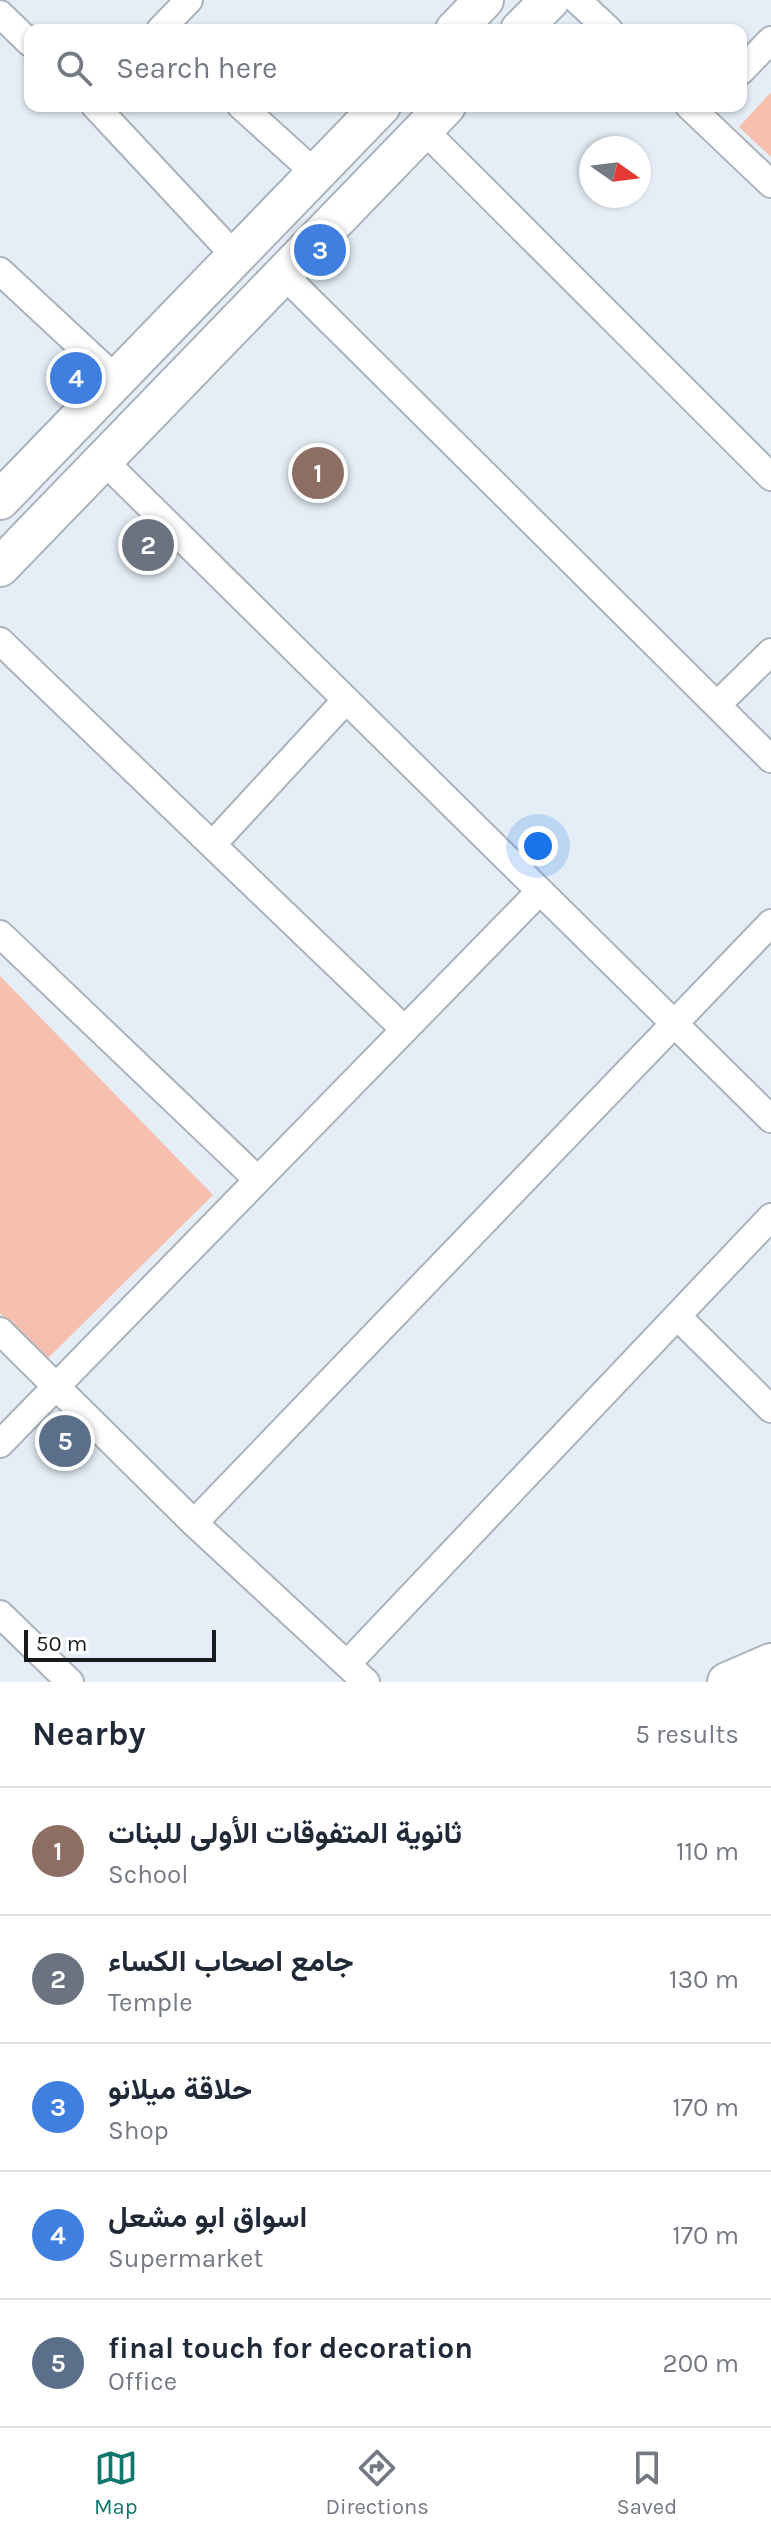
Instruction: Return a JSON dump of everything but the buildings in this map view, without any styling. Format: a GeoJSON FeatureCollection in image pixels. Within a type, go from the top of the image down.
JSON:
{"type":"FeatureCollection","features":[{"type":"Feature","properties":{"kind":"street"},"geometry":{"type":"LineString","coordinates":[[166,24],[189,0]]}},
{"type":"Feature","properties":{"kind":"street"},"geometry":{"type":"LineString","coordinates":[[577,0],[603,24]]}},
{"type":"Feature","properties":{"kind":"street"},"geometry":{"type":"LineString","coordinates":[[0,14],[24,37]]}},
{"type":"Feature","properties":{"kind":"street"},"geometry":{"type":"LineString","coordinates":[[747,65],[771,40]]}},
{"type":"Feature","properties":{"kind":"street"},"geometry":{"type":"LineString","coordinates":[[101,112],[235,256]]}},
{"type":"Feature","properties":{"kind":"street"},"geometry":{"type":"LineString","coordinates":[[248,112],[315,173]]}},
{"type":"Feature","properties":{"kind":"street"},"geometry":{"type":"LineString","coordinates":[[0,500],[375,112]]}},
{"type":"Feature","properties":{"kind":"street"},"geometry":{"type":"LineString","coordinates":[[701,112],[771,184]]}},
{"type":"Feature","properties":{"kind":"street"},"geometry":{"type":"LineString","coordinates":[[0,567],[435,118],[771,477]]}},
{"type":"Feature","properties":{"kind":"street"},"geometry":{"type":"LineString","coordinates":[[0,271],[116,379]]}},
{"type":"Feature","properties":{"kind":"street"},"geometry":{"type":"LineString","coordinates":[[283,274],[771,759]]}},
{"type":"Feature","properties":{"kind":"street"},"geometry":{"type":"LineString","coordinates":[[103,460],[771,1119]]}},
{"type":"Feature","properties":{"kind":"street"},"geometry":{"type":"LineString","coordinates":[[0,641],[404,1029]]}},
{"type":"Feature","properties":{"kind":"street"},"geometry":{"type":"LineString","coordinates":[[718,704],[771,652]]}},
{"type":"Feature","properties":{"kind":"street"},"geometry":{"type":"LineString","coordinates":[[213,844],[346,700]]}},
{"type":"Feature","properties":{"kind":"street"},"geometry":{"type":"LineString","coordinates":[[0,1444],[540,891]]}},
{"type":"Feature","properties":{"kind":"street"},"geometry":{"type":"LineString","coordinates":[[194,1523],[771,923]]}},
{"type":"Feature","properties":{"kind":"street"},"geometry":{"type":"LineString","coordinates":[[0,934],[258,1180]]}},
{"type":"Feature","properties":{"kind":"street"},"geometry":{"type":"LineString","coordinates":[[0,1331],[194,1523],[357,1672],[677,1316],[771,1217]]}},
{"type":"Feature","properties":{"kind":"street"},"geometry":{"type":"LineString","coordinates":[[677,1316],[771,1409]]}},
{"type":"Feature","properties":{"kind":"street"},"geometry":{"type":"LineString","coordinates":[[0,1614],[70,1682]]}},
{"type":"Feature","properties":{"kind":"street"},"geometry":{"type":"LineString","coordinates":[[727,1682],[771,1663]]}},
{"type":"Feature","properties":{"kind":"shaded area"},"geometry":{"type":"Polygon","coordinates":[[[771,92],[771,157],[739,127],[771,92]]]}},
{"type":"Feature","properties":{"kind":"shaded area"},"geometry":{"type":"Polygon","coordinates":[[[0,976],[213,1195],[46,1360],[0,1313],[0,976]]]}},
{"type":"Feature","properties":{"kind":"place","name":"حلاقة ميلانو"},"geometry":{"type":"Point","coordinates":[320,250]}},
{"type":"Feature","properties":{"kind":"place","name":"اسواق ابو مشعل"},"geometry":{"type":"Point","coordinates":[76,378]}},
{"type":"Feature","properties":{"kind":"place","name":"ثانوية المتفوقات الأولى للبنات"},"geometry":{"type":"Point","coordinates":[318,473]}},
{"type":"Feature","properties":{"kind":"place","name":"جامع اصحاب الكساء"},"geometry":{"type":"Point","coordinates":[148,545]}},
{"type":"Feature","properties":{"kind":"place","name":"final touch for decoration"},"geometry":{"type":"Point","coordinates":[65,1441]}}]}
